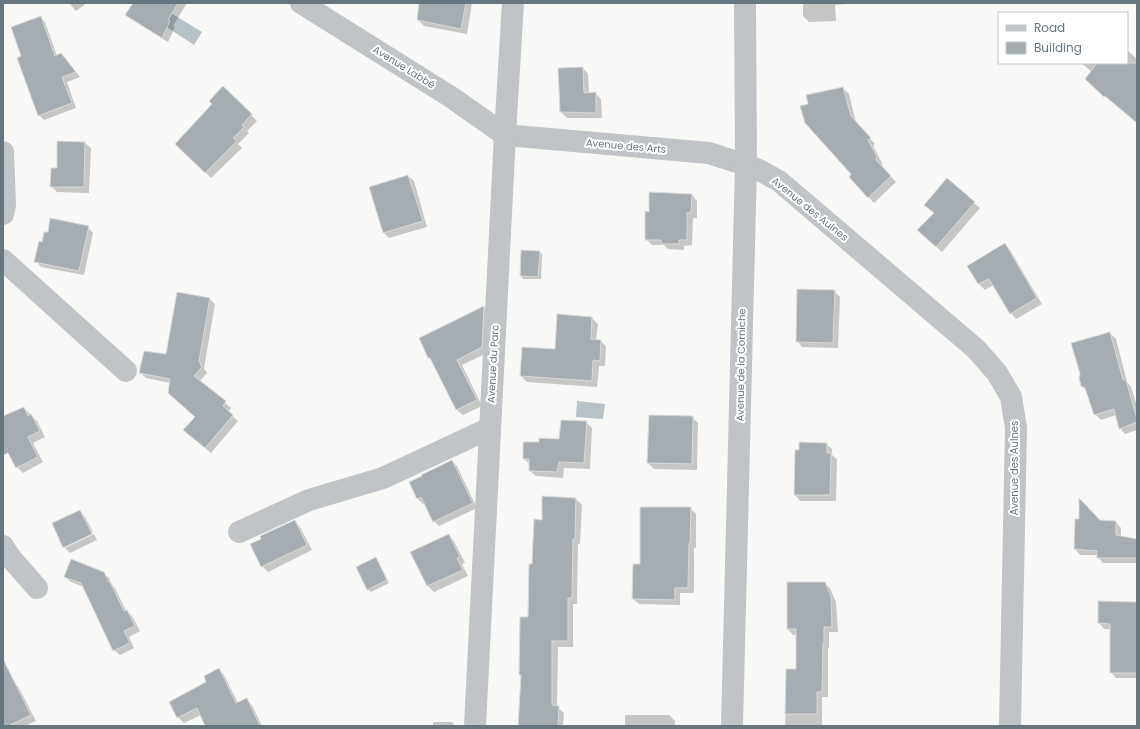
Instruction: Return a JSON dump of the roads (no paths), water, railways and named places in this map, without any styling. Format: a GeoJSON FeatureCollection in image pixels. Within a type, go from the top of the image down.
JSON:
{"type":"FeatureCollection","features":[{"type":"Feature","properties":{"kind":"street","name":"Avenue Labbé"},"geometry":{"type":"LineString","coordinates":[[301,3],[451,97],[505,135]]}},
{"type":"Feature","properties":{"kind":"street","name":"Avenue du Parc"},"geometry":{"type":"LineString","coordinates":[[475,726],[505,135],[514,3]]}},
{"type":"Feature","properties":{"kind":"street","name":"Avenue de la Corniche"},"geometry":{"type":"LineString","coordinates":[[732,726],[746,165],[745,3]]}},
{"type":"Feature","properties":{"kind":"street","name":"Avenue des Arts"},"geometry":{"type":"LineString","coordinates":[[505,135],[710,153],[746,165]]}},
{"type":"Feature","properties":{"kind":"street"},"geometry":{"type":"LineString","coordinates":[[3,152],[5,205],[3,214]]}},
{"type":"Feature","properties":{"kind":"street","name":"Avenue des Aulnes"},"geometry":{"type":"LineString","coordinates":[[746,165],[779,181],[976,349],[997,373],[1011,397],[1016,428],[1010,726]]}},
{"type":"Feature","properties":{"kind":"street"},"geometry":{"type":"LineString","coordinates":[[3,260],[126,371]]}},
{"type":"Feature","properties":{"kind":"street"},"geometry":{"type":"LineString","coordinates":[[239,532],[309,500],[383,478],[490,428]]}},
{"type":"Feature","properties":{"kind":"street"},"geometry":{"type":"LineString","coordinates":[[3,546],[10,557],[37,588]]}}]}
